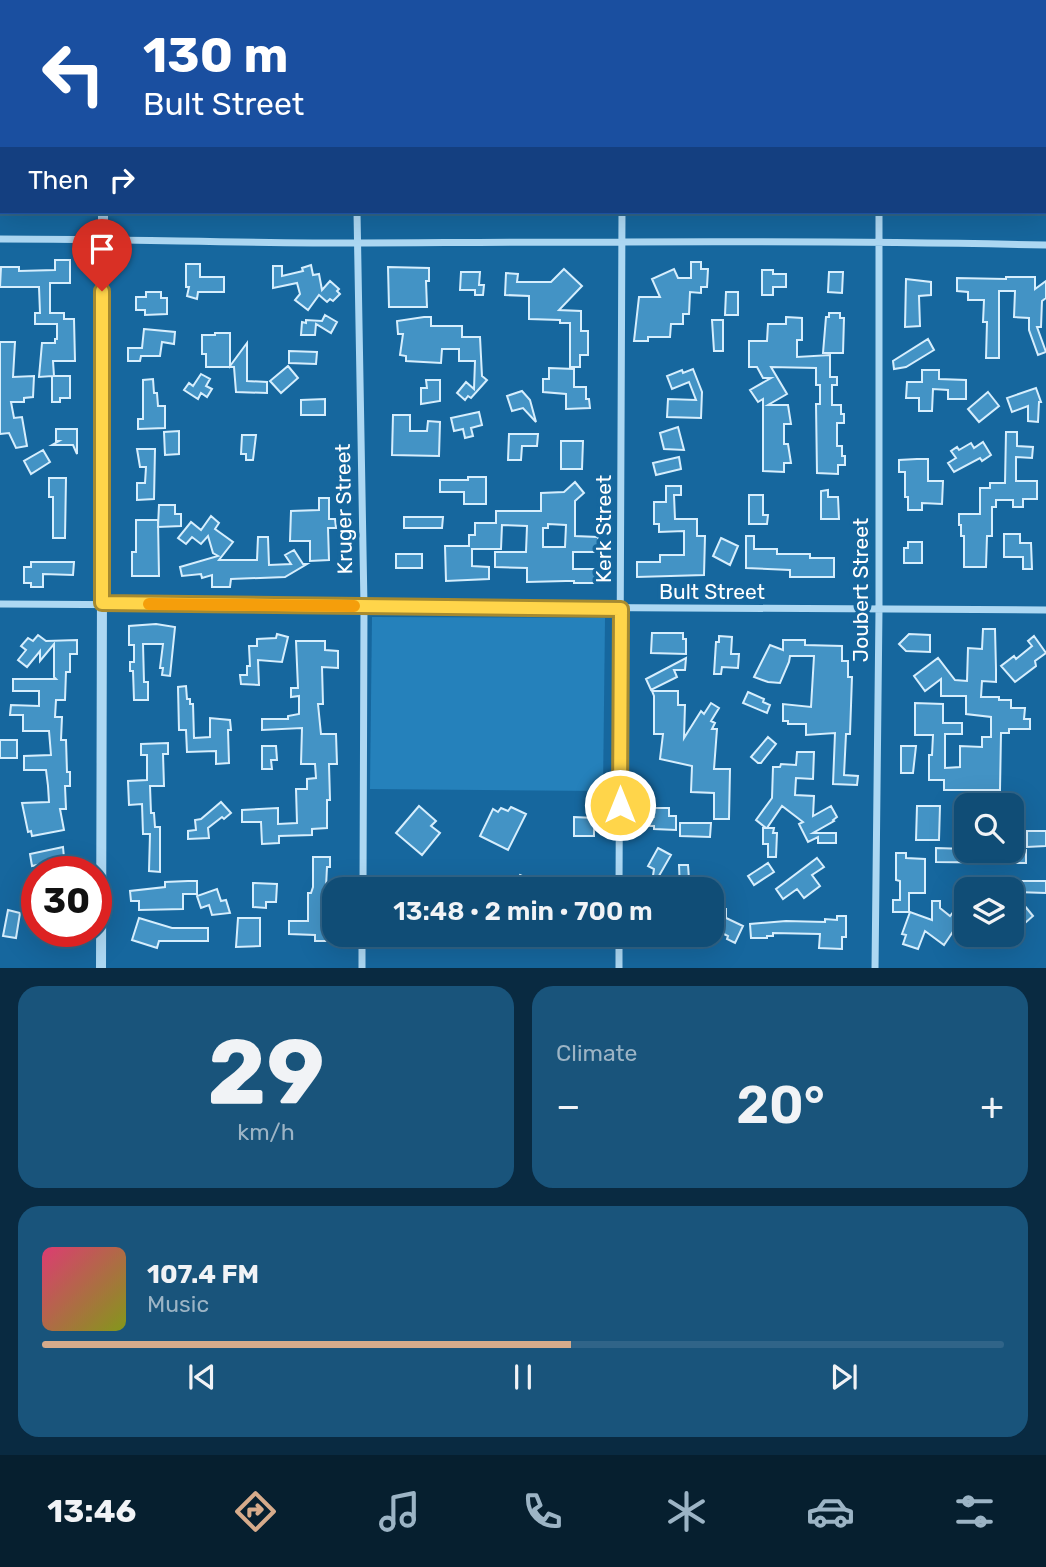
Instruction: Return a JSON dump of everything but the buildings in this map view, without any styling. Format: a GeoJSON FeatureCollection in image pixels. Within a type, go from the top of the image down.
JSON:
{"type":"FeatureCollection","features":[{"type":"Feature","properties":{"kind":"street"},"geometry":{"type":"LineString","coordinates":[[101,968],[103,214]]}},
{"type":"Feature","properties":{"kind":"street","name":"Kruger Street"},"geometry":{"type":"LineString","coordinates":[[357,214],[364,606],[363,877]]}},
{"type":"Feature","properties":{"kind":"street","name":"Kerk Street"},"geometry":{"type":"LineString","coordinates":[[620,877],[622,214]]}},
{"type":"Feature","properties":{"kind":"street","name":"Joubert Street"},"geometry":{"type":"LineString","coordinates":[[875,968],[879,610],[879,214]]}},
{"type":"Feature","properties":{"kind":"street"},"geometry":{"type":"LineString","coordinates":[[0,239],[356,243],[622,240],[1046,245]]}},
{"type":"Feature","properties":{"kind":"street","name":"Bult Street"},"geometry":{"type":"LineString","coordinates":[[0,604],[1046,610]]}},
{"type":"Feature","properties":{"kind":"street"},"geometry":{"type":"LineString","coordinates":[[362,947],[362,968]]}},
{"type":"Feature","properties":{"kind":"street"},"geometry":{"type":"LineString","coordinates":[[619,947],[619,968]]}},
{"type":"Feature","properties":{"kind":"shaded area"},"geometry":{"type":"Polygon","coordinates":[[[372,617],[605,618],[603,791],[370,789],[372,617]]]}},
{"type":"Feature","properties":{"kind":"slow traffic"},"geometry":{"type":"LineString","coordinates":[[149,604],[354,606]]}},
{"type":"Feature","properties":{"kind":"route"},"geometry":{"type":"LineString","coordinates":[[102,291],[102,603],[621,609],[620,805]]}}]}
